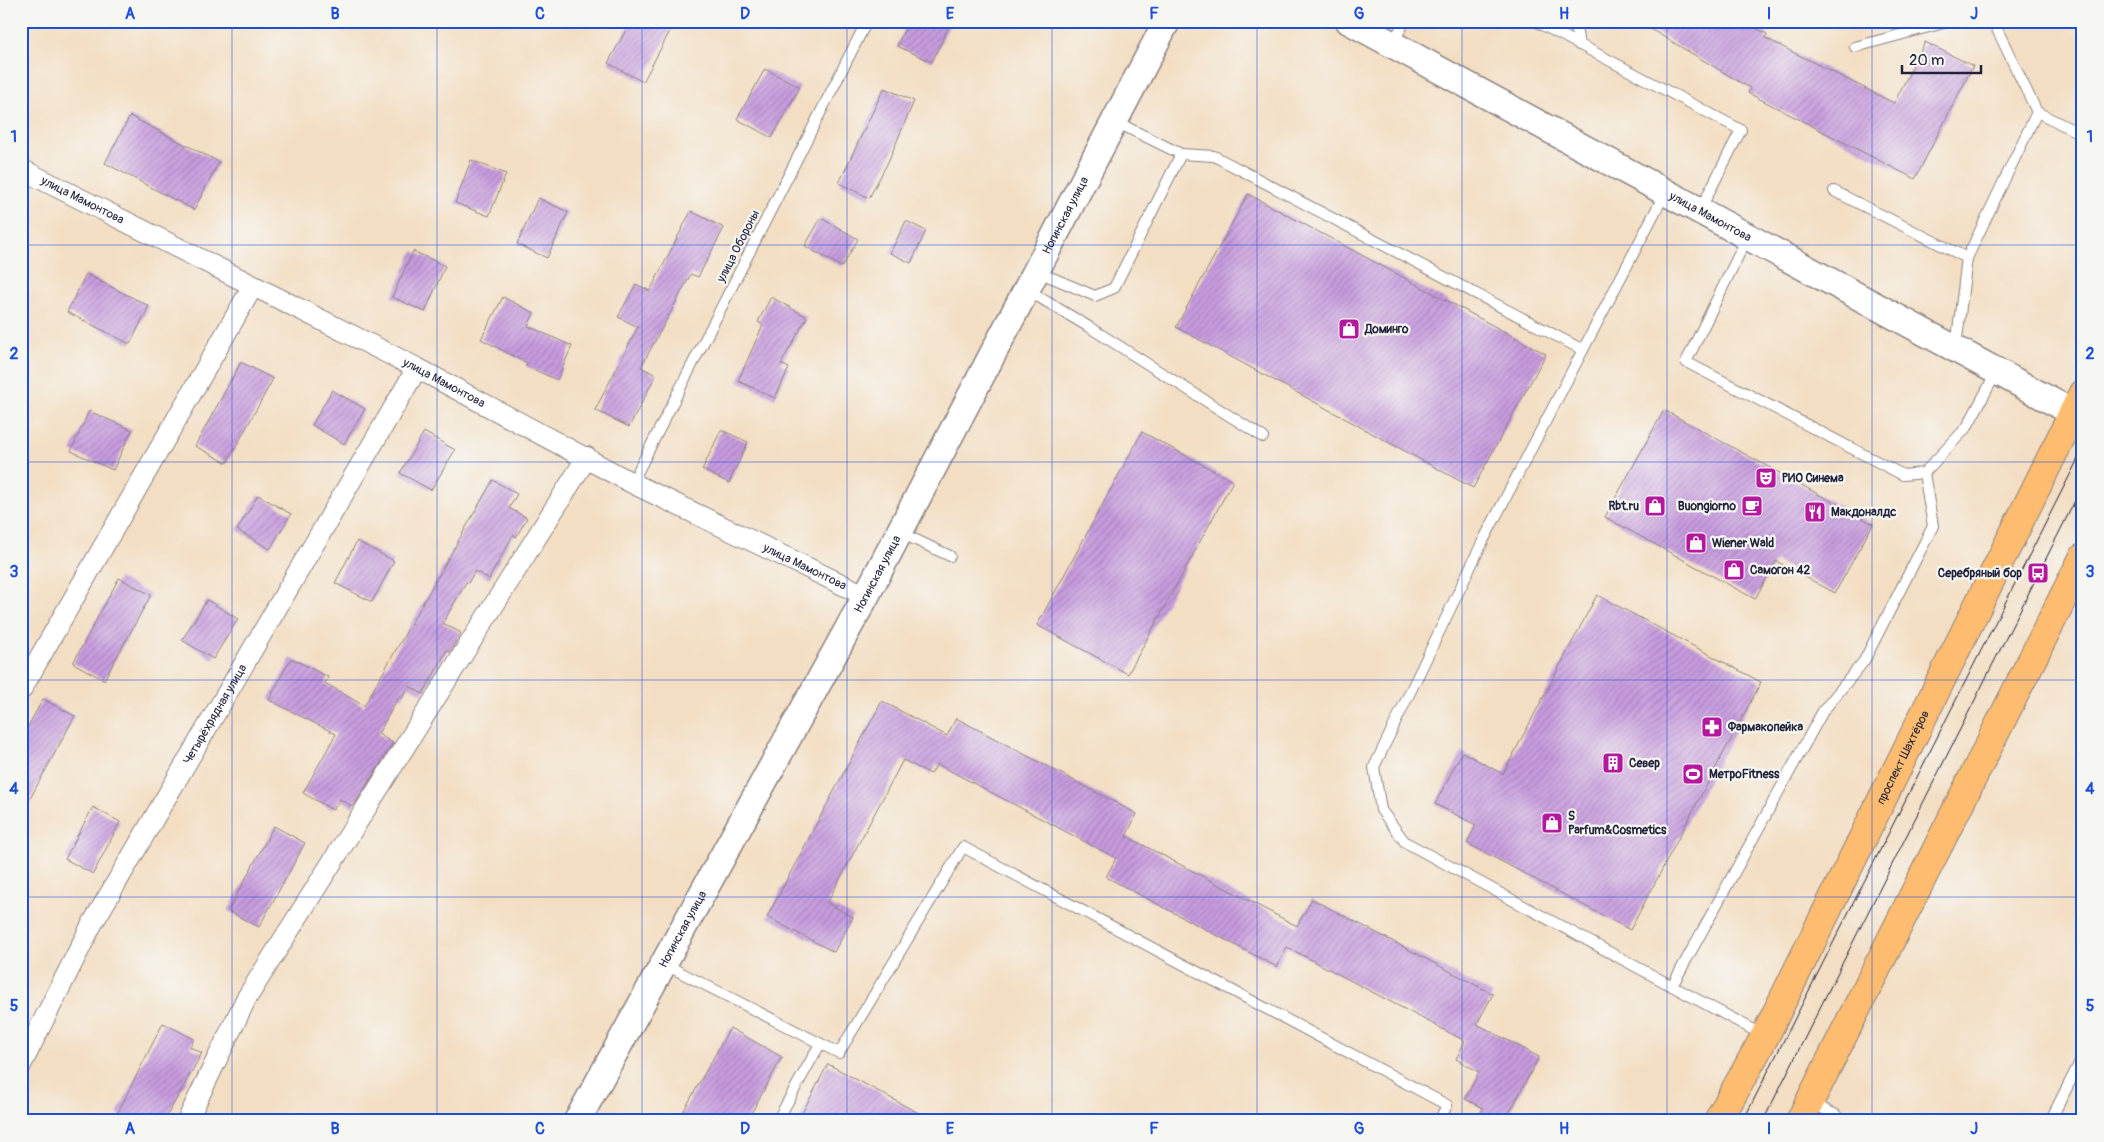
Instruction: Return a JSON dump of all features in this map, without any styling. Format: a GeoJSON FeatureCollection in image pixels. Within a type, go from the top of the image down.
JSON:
{"type":"FeatureCollection","features":[{"type":"Feature","properties":{"kind":"main road","name":"проспект Шахтёров"},"geometry":{"type":"LineString","coordinates":[[1718,1121],[1765,1036],[2079,408]]}},
{"type":"Feature","properties":{"kind":"main road"},"geometry":{"type":"LineString","coordinates":[[1805,1112],[2083,558]]}},
{"type":"Feature","properties":{"kind":"street","name":"Ногинская улица"},"geometry":{"type":"LineString","coordinates":[[577,1121],[900,533],[1167,21]]}},
{"type":"Feature","properties":{"kind":"street","name":"улица Мамонтова"},"geometry":{"type":"LineString","coordinates":[[1349,21],[1996,372],[2079,408]]}},
{"type":"Feature","properties":{"kind":"street","name":"улица Мамонтова"},"geometry":{"type":"LineString","coordinates":[[21,168],[417,368],[587,457],[632,483],[866,596]]}},
{"type":"Feature","properties":{"kind":"street"},"geometry":{"type":"LineString","coordinates":[[21,690],[253,286]]}},
{"type":"Feature","properties":{"kind":"street","name":"Четырёхрядная улица"},"geometry":{"type":"LineString","coordinates":[[21,1065],[90,926],[417,368]]}},
{"type":"Feature","properties":{"kind":"street"},"geometry":{"type":"LineString","coordinates":[[188,1121],[246,999],[587,457]]}},
{"type":"Feature","properties":{"kind":"lane","name":"улица Обороны"},"geometry":{"type":"LineString","coordinates":[[632,483],[867,21]]}},
{"type":"Feature","properties":{"kind":"lane"},"geometry":{"type":"LineString","coordinates":[[1392,45],[1405,21]]}},
{"type":"Feature","properties":{"kind":"lane"},"geometry":{"type":"LineString","coordinates":[[1535,21],[1741,130],[1699,212]]}},
{"type":"Feature","properties":{"kind":"lane"},"geometry":{"type":"LineString","coordinates":[[1575,21],[1579,45]]}},
{"type":"Feature","properties":{"kind":"lane"},"geometry":{"type":"LineString","coordinates":[[1855,47],[1951,21]]}},
{"type":"Feature","properties":{"kind":"lane"},"geometry":{"type":"LineString","coordinates":[[1993,21],[2038,112],[2083,135]]}},
{"type":"Feature","properties":{"kind":"lane"},"geometry":{"type":"LineString","coordinates":[[1956,350],[1967,258],[2038,112]]}},
{"type":"Feature","properties":{"kind":"lane"},"geometry":{"type":"LineString","coordinates":[[1116,122],[1181,154],[1214,156],[1583,350]]}},
{"type":"Feature","properties":{"kind":"lane"},"geometry":{"type":"LineString","coordinates":[[1031,280],[1095,296],[1114,288],[1181,154]]}},
{"type":"Feature","properties":{"kind":"lane"},"geometry":{"type":"LineString","coordinates":[[1834,191],[1967,258]]}},
{"type":"Feature","properties":{"kind":"lane"},"geometry":{"type":"LineString","coordinates":[[1665,193],[1482,543],[1374,768],[1381,810],[1405,842],[1765,1036]]}},
{"type":"Feature","properties":{"kind":"lane"},"geometry":{"type":"LineString","coordinates":[[1748,238],[1686,362],[1903,475],[1924,473],[1968,427],[1996,372]]}},
{"type":"Feature","properties":{"kind":"lane"},"geometry":{"type":"LineString","coordinates":[[1031,280],[1085,324],[1263,437]]}},
{"type":"Feature","properties":{"kind":"lane"},"geometry":{"type":"LineString","coordinates":[[1672,986],[1823,711],[1864,661],[1933,526],[1924,473]]}},
{"type":"Feature","properties":{"kind":"lane"},"geometry":{"type":"LineString","coordinates":[[900,533],[950,556]]}},
{"type":"Feature","properties":{"kind":"lane"},"geometry":{"type":"LineString","coordinates":[[664,964],[839,1053],[963,847],[1448,1105],[1439,1121]]}},
{"type":"Feature","properties":{"kind":"lane"},"geometry":{"type":"LineString","coordinates":[[777,1121],[820,1044]]}},
{"type":"Feature","properties":{"kind":"lane"},"geometry":{"type":"LineString","coordinates":[[2050,1121],[2083,1056]]}},
{"type":"Feature","properties":{"kind":"lane"},"geometry":{"type":"LineString","coordinates":[[1805,1112],[1836,1115],[1839,1121]]}},
{"type":"Feature","properties":{"kind":"building"},"geometry":{"type":"Polygon","coordinates":[[[631,21],[652,21],[670,31],[643,82],[608,63],[631,21]]]}},
{"type":"Feature","properties":{"kind":"building"},"geometry":{"type":"Polygon","coordinates":[[[908,21],[951,21],[932,62],[897,46],[908,21]]]}},
{"type":"Feature","properties":{"kind":"building"},"geometry":{"type":"Polygon","coordinates":[[[1637,21],[1743,21],[1767,34],[1765,38],[1894,103],[1925,42],[1973,66],[1915,179],[1748,93],[1750,88],[1637,21]]]}},
{"type":"Feature","properties":{"kind":"building"},"geometry":{"type":"Polygon","coordinates":[[[765,69],[800,87],[772,138],[737,119],[765,69]]]}},
{"type":"Feature","properties":{"kind":"building"},"geometry":{"type":"Polygon","coordinates":[[[884,88],[914,101],[888,162],[869,198],[839,183],[884,88]]]}},
{"type":"Feature","properties":{"kind":"building"},"geometry":{"type":"Polygon","coordinates":[[[130,116],[219,162],[194,210],[105,163],[130,116]]]}},
{"type":"Feature","properties":{"kind":"building"},"geometry":{"type":"Polygon","coordinates":[[[471,160],[506,174],[489,216],[455,203],[471,160]]]}},
{"type":"Feature","properties":{"kind":"building"},"geometry":{"type":"Polygon","coordinates":[[[1248,194],[1546,354],[1473,488],[1176,327],[1248,194]]]}},
{"type":"Feature","properties":{"kind":"building"},"geometry":{"type":"Polygon","coordinates":[[[538,198],[568,212],[547,258],[517,244],[538,198]]]}},
{"type":"Feature","properties":{"kind":"building"},"geometry":{"type":"Polygon","coordinates":[[[691,211],[724,228],[698,277],[691,274],[641,367],[656,375],[629,427],[595,410],[638,327],[618,317],[636,284],[650,291],[691,211]]]}},
{"type":"Feature","properties":{"kind":"building"},"geometry":{"type":"Polygon","coordinates":[[[821,218],[858,239],[842,267],[805,246],[821,218]]]}},
{"type":"Feature","properties":{"kind":"building"},"geometry":{"type":"Polygon","coordinates":[[[906,221],[926,231],[911,263],[890,253],[906,221]]]}},
{"type":"Feature","properties":{"kind":"building"},"geometry":{"type":"Polygon","coordinates":[[[413,251],[445,266],[425,312],[392,297],[413,251]]]}},
{"type":"Feature","properties":{"kind":"building"},"geometry":{"type":"Polygon","coordinates":[[[86,274],[149,306],[130,344],[67,312],[86,274]]]}},
{"type":"Feature","properties":{"kind":"building"},"geometry":{"type":"Polygon","coordinates":[[[503,297],[534,313],[528,326],[572,346],[557,380],[526,366],[527,363],[481,339],[503,297]]]}},
{"type":"Feature","properties":{"kind":"building"},"geometry":{"type":"Polygon","coordinates":[[[771,297],[807,317],[781,364],[789,368],[775,398],[738,381],[763,325],[758,322],[771,297]]]}},
{"type":"Feature","properties":{"kind":"building"},"geometry":{"type":"Polygon","coordinates":[[[241,362],[273,379],[227,463],[195,446],[241,362]]]}},
{"type":"Feature","properties":{"kind":"building"},"geometry":{"type":"Polygon","coordinates":[[[332,390],[365,409],[344,444],[312,425],[332,390]]]}},
{"type":"Feature","properties":{"kind":"building"},"geometry":{"type":"Polygon","coordinates":[[[1664,410],[1873,524],[1835,593],[1776,561],[1755,599],[1605,517],[1664,410]]]}},
{"type":"Feature","properties":{"kind":"building"},"geometry":{"type":"Polygon","coordinates":[[[89,411],[132,430],[113,470],[71,451],[89,411]]]}},
{"type":"Feature","properties":{"kind":"building"},"geometry":{"type":"Polygon","coordinates":[[[721,430],[748,442],[729,483],[702,470],[721,430]]]}},
{"type":"Feature","properties":{"kind":"building"},"geometry":{"type":"Polygon","coordinates":[[[424,432],[455,450],[431,490],[400,473],[424,432]]]}},
{"type":"Feature","properties":{"kind":"building"},"geometry":{"type":"Polygon","coordinates":[[[1142,432],[1233,481],[1128,674],[1037,625],[1142,432]]]}},
{"type":"Feature","properties":{"kind":"building"},"geometry":{"type":"Polygon","coordinates":[[[493,480],[517,494],[509,508],[527,518],[516,537],[513,535],[489,579],[475,571],[468,583],[466,582],[443,623],[461,633],[450,652],[447,650],[423,694],[409,686],[402,698],[399,696],[378,734],[393,743],[353,807],[340,799],[333,810],[303,793],[336,734],[269,700],[291,658],[328,677],[325,683],[364,706],[493,480]]]}},
{"type":"Feature","properties":{"kind":"building"},"geometry":{"type":"Polygon","coordinates":[[[258,495],[291,514],[270,549],[237,530],[258,495]]]}},
{"type":"Feature","properties":{"kind":"building"},"geometry":{"type":"Polygon","coordinates":[[[357,541],[394,561],[372,602],[335,583],[357,541]]]}},
{"type":"Feature","properties":{"kind":"building"},"geometry":{"type":"Polygon","coordinates":[[[119,578],[151,595],[104,680],[73,663],[119,578]]]}},
{"type":"Feature","properties":{"kind":"building","name":"Север"},"geometry":{"type":"Polygon","coordinates":[[[1597,595],[1761,682],[1630,930],[1467,843],[1476,825],[1435,804],[1462,752],[1503,774],[1597,595]]]}},
{"type":"Feature","properties":{"kind":"building"},"geometry":{"type":"Polygon","coordinates":[[[207,600],[238,619],[213,659],[182,640],[207,600]]]}},
{"type":"Feature","properties":{"kind":"building"},"geometry":{"type":"Polygon","coordinates":[[[43,699],[75,716],[21,815],[21,739],[43,699]]]}},
{"type":"Feature","properties":{"kind":"building"},"geometry":{"type":"Polygon","coordinates":[[[882,701],[947,736],[956,718],[1137,814],[1126,836],[1297,926],[1312,899],[1493,994],[1477,1024],[1539,1057],[1505,1121],[1476,1121],[1483,1108],[1465,1099],[1479,1072],[1456,1059],[1465,1041],[1287,947],[1277,967],[1106,877],[1116,858],[937,764],[931,774],[903,760],[827,903],[853,917],[834,952],[767,917],[882,701]]]}},
{"type":"Feature","properties":{"kind":"building"},"geometry":{"type":"Polygon","coordinates":[[[93,807],[120,822],[93,874],[65,859],[93,807]]]}},
{"type":"Feature","properties":{"kind":"building"},"geometry":{"type":"Polygon","coordinates":[[[274,826],[305,843],[259,927],[228,911],[274,826]]]}},
{"type":"Feature","properties":{"kind":"building"},"geometry":{"type":"Polygon","coordinates":[[[163,1023],[194,1039],[190,1047],[202,1053],[164,1121],[130,1121],[117,1114],[163,1023]]]}},
{"type":"Feature","properties":{"kind":"building"},"geometry":{"type":"Polygon","coordinates":[[[730,1028],[782,1057],[747,1121],[678,1121],[730,1028]]]}},
{"type":"Feature","properties":{"kind":"building"},"geometry":{"type":"Polygon","coordinates":[[[828,1064],[933,1121],[798,1121],[828,1064]]]}},
{"type":"Feature","properties":{"kind":"tram line"},"geometry":{"type":"LineString","coordinates":[[1743,1121],[2083,449]]}},
{"type":"Feature","properties":{"kind":"tram line"},"geometry":{"type":"LineString","coordinates":[[1763,1121],[2083,485]]}},
{"type":"Feature","properties":{"kind":"place","name":"Доминго"},"geometry":{"type":"Point","coordinates":[1349,329]}},
{"type":"Feature","properties":{"kind":"place","name":"РИО Синема"},"geometry":{"type":"Point","coordinates":[1766,478]}},
{"type":"Feature","properties":{"kind":"place","name":"Rbt.ru"},"geometry":{"type":"Point","coordinates":[1655,506]}},
{"type":"Feature","properties":{"kind":"place","name":"Buongiorno"},"geometry":{"type":"Point","coordinates":[1752,506]}},
{"type":"Feature","properties":{"kind":"place","name":"Макдоналдс"},"geometry":{"type":"Point","coordinates":[1815,512]}},
{"type":"Feature","properties":{"kind":"place","name":"Wiener Wald"},"geometry":{"type":"Point","coordinates":[1696,543]}},
{"type":"Feature","properties":{"kind":"place","name":"Самогон 42"},"geometry":{"type":"Point","coordinates":[1734,570]}},
{"type":"Feature","properties":{"kind":"place","name":"Серебряный бор"},"geometry":{"type":"Point","coordinates":[2038,573]}},
{"type":"Feature","properties":{"kind":"place","name":"Фармакопейка"},"geometry":{"type":"Point","coordinates":[1712,727]}},
{"type":"Feature","properties":{"kind":"place","name":"Север"},"geometry":{"type":"Point","coordinates":[1613,763]}},
{"type":"Feature","properties":{"kind":"place","name":"МетроFitness"},"geometry":{"type":"Point","coordinates":[1693,774]}},
{"type":"Feature","properties":{"kind":"place","name":"S Parfum&Cosmetics"},"geometry":{"type":"Point","coordinates":[1552,823]}}]}
